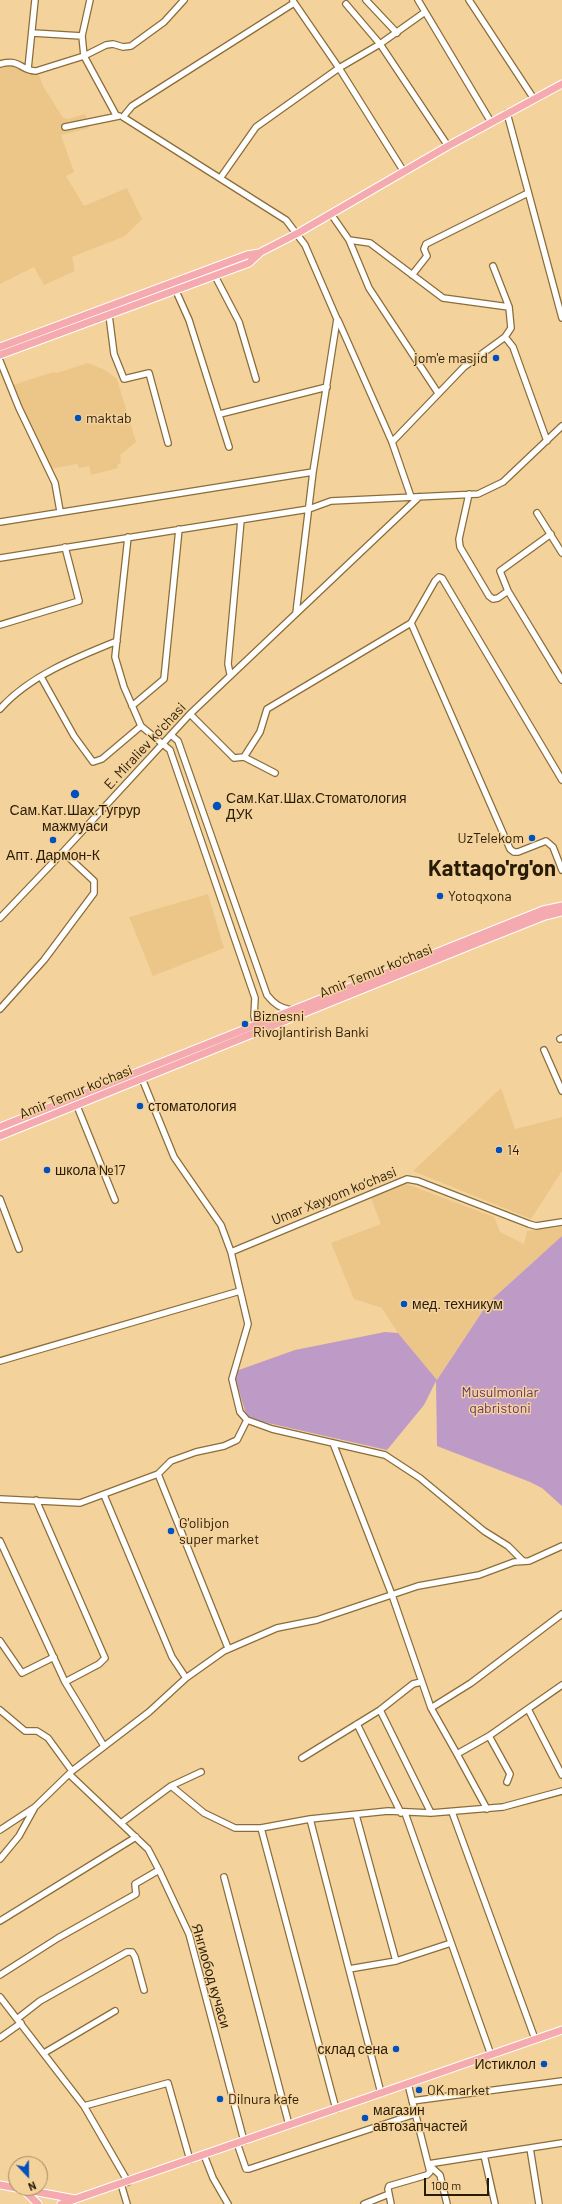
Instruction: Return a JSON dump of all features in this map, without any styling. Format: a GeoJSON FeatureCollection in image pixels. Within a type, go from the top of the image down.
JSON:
{"type":"FeatureCollection","features":[{"type":"Feature","properties":{"kind":"main road"},"geometry":{"type":"LineString","coordinates":[[0,347],[247,255],[261,252],[298,234],[448,146],[562,84]]}},
{"type":"Feature","properties":{"kind":"main road"},"geometry":{"type":"LineString","coordinates":[[0,355],[215,276],[249,262],[261,252]]}},
{"type":"Feature","properties":{"kind":"main road","name":"Amir Temur ko'chasi"},"geometry":{"type":"LineString","coordinates":[[0,1136],[259,1032],[543,910],[562,906]]}},
{"type":"Feature","properties":{"kind":"main road","name":"Amir Temur ko'chasi"},"geometry":{"type":"LineString","coordinates":[[0,1127],[291,1010],[476,940],[562,912]]}},
{"type":"Feature","properties":{"kind":"main road"},"geometry":{"type":"LineString","coordinates":[[61,2204],[562,2030]]}},
{"type":"Feature","properties":{"kind":"main road"},"geometry":{"type":"LineString","coordinates":[[48,2194],[75,2199]]}},
{"type":"Feature","properties":{"kind":"main road"},"geometry":{"type":"LineString","coordinates":[[33,2200],[38,2204]]}},
{"type":"Feature","properties":{"kind":"street"},"geometry":{"type":"LineString","coordinates":[[28,70],[33,33],[35,0]]}},
{"type":"Feature","properties":{"kind":"street"},"geometry":{"type":"LineString","coordinates":[[90,0],[82,36],[84,56],[116,115]]}},
{"type":"Feature","properties":{"kind":"street"},"geometry":{"type":"LineString","coordinates":[[0,64],[17,62],[28,70],[36,71],[84,56],[106,45],[113,44],[123,47],[131,46],[164,22],[184,0]]}},
{"type":"Feature","properties":{"kind":"street"},"geometry":{"type":"LineString","coordinates":[[366,0],[397,33]]}},
{"type":"Feature","properties":{"kind":"street"},"geometry":{"type":"LineString","coordinates":[[418,0],[491,122]]}},
{"type":"Feature","properties":{"kind":"street"},"geometry":{"type":"LineString","coordinates":[[470,0],[534,99]]}},
{"type":"Feature","properties":{"kind":"street"},"geometry":{"type":"LineString","coordinates":[[123,117],[132,106],[294,2],[339,68],[404,172]]}},
{"type":"Feature","properties":{"kind":"street"},"geometry":{"type":"LineString","coordinates":[[346,4],[380,44],[448,146]]}},
{"type":"Feature","properties":{"kind":"street"},"geometry":{"type":"LineString","coordinates":[[221,177],[256,127],[339,68],[397,33],[425,12]]}},
{"type":"Feature","properties":{"kind":"street"},"geometry":{"type":"LineString","coordinates":[[33,33],[82,36]]}},
{"type":"Feature","properties":{"kind":"street"},"geometry":{"type":"LineString","coordinates":[[507,114],[562,318]]}},
{"type":"Feature","properties":{"kind":"street"},"geometry":{"type":"LineString","coordinates":[[65,127],[116,115],[123,117],[221,177],[286,220],[306,245],[392,442],[411,497]]}},
{"type":"Feature","properties":{"kind":"street"},"geometry":{"type":"LineString","coordinates":[[412,275],[427,256],[424,249],[426,244],[528,193]]}},
{"type":"Feature","properties":{"kind":"street"},"geometry":{"type":"LineString","coordinates":[[331,214],[349,240],[369,288],[438,393]]}},
{"type":"Feature","properties":{"kind":"street"},"geometry":{"type":"LineString","coordinates":[[349,240],[370,243],[443,298],[449,300],[509,306]]}},
{"type":"Feature","properties":{"kind":"street"},"geometry":{"type":"LineString","coordinates":[[392,442],[464,367],[505,337],[511,328],[509,306],[493,266]]}},
{"type":"Feature","properties":{"kind":"street"},"geometry":{"type":"LineString","coordinates":[[215,276],[239,322],[256,379]]}},
{"type":"Feature","properties":{"kind":"street"},"geometry":{"type":"LineString","coordinates":[[176,291],[189,320],[220,414],[229,447]]}},
{"type":"Feature","properties":{"kind":"street"},"geometry":{"type":"LineString","coordinates":[[109,315],[114,354],[124,379],[149,373],[168,444]]}},
{"type":"Feature","properties":{"kind":"street"},"geometry":{"type":"LineString","coordinates":[[296,613],[313,472],[337,319]]}},
{"type":"Feature","properties":{"kind":"street"},"geometry":{"type":"LineString","coordinates":[[505,337],[513,347],[547,441]]}},
{"type":"Feature","properties":{"kind":"street"},"geometry":{"type":"LineString","coordinates":[[0,361],[18,408],[55,483],[60,511]]}},
{"type":"Feature","properties":{"kind":"street"},"geometry":{"type":"LineString","coordinates":[[220,414],[327,387]]}},
{"type":"Feature","properties":{"kind":"street"},"geometry":{"type":"LineString","coordinates":[[0,558],[309,509],[331,501],[478,494],[503,482],[562,426]]}},
{"type":"Feature","properties":{"kind":"street"},"geometry":{"type":"LineString","coordinates":[[0,522],[60,511],[313,472]]}},
{"type":"Feature","properties":{"kind":"street"},"geometry":{"type":"LineString","coordinates":[[469,494],[459,539],[460,546],[489,596],[498,598],[508,591]]}},
{"type":"Feature","properties":{"kind":"street","name":"E. Miraliev ko'chasi"},"geometry":{"type":"LineString","coordinates":[[0,918],[190,714],[230,674],[419,496]]}},
{"type":"Feature","properties":{"kind":"street"},"geometry":{"type":"LineString","coordinates":[[537,513],[562,553]]}},
{"type":"Feature","properties":{"kind":"street"},"geometry":{"type":"LineString","coordinates":[[230,674],[228,664],[241,520]]}},
{"type":"Feature","properties":{"kind":"street"},"geometry":{"type":"LineString","coordinates":[[132,706],[164,680],[179,529]]}},
{"type":"Feature","properties":{"kind":"street"},"geometry":{"type":"LineString","coordinates":[[551,534],[501,568],[500,575],[508,591],[562,680]]}},
{"type":"Feature","properties":{"kind":"street"},"geometry":{"type":"LineString","coordinates":[[128,537],[115,657],[124,687],[141,726],[170,750],[252,991],[256,1004],[254,1016],[259,1032]]}},
{"type":"Feature","properties":{"kind":"street"},"geometry":{"type":"LineString","coordinates":[[0,625],[79,601],[65,547]]}},
{"type":"Feature","properties":{"kind":"street"},"geometry":{"type":"LineString","coordinates":[[244,756],[260,732],[267,709],[411,623],[435,581],[439,577],[442,578],[562,780]]}},
{"type":"Feature","properties":{"kind":"street"},"geometry":{"type":"LineString","coordinates":[[411,623],[510,849],[514,852],[518,852],[546,840],[553,847],[562,870]]}},
{"type":"Feature","properties":{"kind":"street"},"geometry":{"type":"LineString","coordinates":[[0,709],[40,677],[87,653],[117,641]]}},
{"type":"Feature","properties":{"kind":"street"},"geometry":{"type":"LineString","coordinates":[[40,677],[74,736],[93,762],[102,759],[141,726]]}},
{"type":"Feature","properties":{"kind":"street"},"geometry":{"type":"LineString","coordinates":[[190,714],[234,758],[244,756],[275,773]]}},
{"type":"Feature","properties":{"kind":"street"},"geometry":{"type":"LineString","coordinates":[[171,735],[178,741],[267,995],[273,1003],[282,1008],[291,1010]]}},
{"type":"Feature","properties":{"kind":"street"},"geometry":{"type":"LineString","coordinates":[[0,1009],[44,960],[94,893],[94,881],[63,852]]}},
{"type":"Feature","properties":{"kind":"street"},"geometry":{"type":"LineString","coordinates":[[544,1050],[562,1092]]}},
{"type":"Feature","properties":{"kind":"street"},"geometry":{"type":"LineString","coordinates":[[139,1071],[174,1157],[221,1225],[231,1252],[248,1324],[232,1379],[240,1412],[247,1420],[272,1429],[385,1455],[420,1478],[484,1531],[508,1546],[523,1561]]}},
{"type":"Feature","properties":{"kind":"street"},"geometry":{"type":"LineString","coordinates":[[77,1106],[115,1200]]}},
{"type":"Feature","properties":{"kind":"street","name":"Umar Xayyom ko‘chasi"},"geometry":{"type":"LineString","coordinates":[[231,1252],[407,1179],[418,1181],[536,1226],[562,1222]]}},
{"type":"Feature","properties":{"kind":"street"},"geometry":{"type":"LineString","coordinates":[[0,1199],[19,1248]]}},
{"type":"Feature","properties":{"kind":"street"},"geometry":{"type":"LineString","coordinates":[[0,1361],[240,1291]]}},
{"type":"Feature","properties":{"kind":"street"},"geometry":{"type":"LineString","coordinates":[[0,1499],[80,1503],[158,1474],[171,1460],[196,1452],[224,1446],[237,1440],[247,1420]]}},
{"type":"Feature","properties":{"kind":"street"},"geometry":{"type":"LineString","coordinates":[[333,1443],[392,1595],[431,1708],[487,1809]]}},
{"type":"Feature","properties":{"kind":"street"},"geometry":{"type":"LineString","coordinates":[[158,1474],[228,1648]]}},
{"type":"Feature","properties":{"kind":"street"},"geometry":{"type":"LineString","coordinates":[[104,1495],[172,1657],[186,1678]]}},
{"type":"Feature","properties":{"kind":"street"},"geometry":{"type":"LineString","coordinates":[[36,1500],[105,1658],[99,1664],[65,1682]]}},
{"type":"Feature","properties":{"kind":"street"},"geometry":{"type":"LineString","coordinates":[[0,1540],[65,1682],[104,1746]]}},
{"type":"Feature","properties":{"kind":"street"},"geometry":{"type":"LineString","coordinates":[[0,1830],[35,1807],[71,1772],[149,1712],[186,1678],[228,1648],[277,1628],[317,1620],[418,1586],[479,1575],[514,1562],[529,1561],[562,1546]]}},
{"type":"Feature","properties":{"kind":"street"},"geometry":{"type":"LineString","coordinates":[[431,1708],[471,1683],[562,1614]]}},
{"type":"Feature","properties":{"kind":"street"},"geometry":{"type":"LineString","coordinates":[[0,1641],[22,1673],[54,1657]]}},
{"type":"Feature","properties":{"kind":"street"},"geometry":{"type":"LineString","coordinates":[[302,1758],[380,1710],[413,1684],[421,1682]]}},
{"type":"Feature","properties":{"kind":"street"},"geometry":{"type":"LineString","coordinates":[[457,1754],[488,1736],[562,1686]]}},
{"type":"Feature","properties":{"kind":"street"},"geometry":{"type":"LineString","coordinates":[[528,1709],[562,1774]]}},
{"type":"Feature","properties":{"kind":"street","name":"Янгиобод кучаси"},"geometry":{"type":"LineString","coordinates":[[0,1710],[25,1731],[37,1731],[48,1738],[71,1772],[148,1849],[189,1934],[246,2169],[415,2114]]}},
{"type":"Feature","properties":{"kind":"street"},"geometry":{"type":"LineString","coordinates":[[380,1710],[431,1813]]}},
{"type":"Feature","properties":{"kind":"street"},"geometry":{"type":"LineString","coordinates":[[357,1724],[403,1813],[491,2054]]}},
{"type":"Feature","properties":{"kind":"street"},"geometry":{"type":"LineString","coordinates":[[488,1736],[510,1774],[507,1782]]}},
{"type":"Feature","properties":{"kind":"street"},"geometry":{"type":"LineString","coordinates":[[121,1823],[171,1786],[201,1772]]}},
{"type":"Feature","properties":{"kind":"street"},"geometry":{"type":"LineString","coordinates":[[171,1786],[204,1813],[235,1828],[261,1828],[310,1819],[388,1811],[403,1813],[431,1813],[503,1808],[562,1791]]}},
{"type":"Feature","properties":{"kind":"street"},"geometry":{"type":"LineString","coordinates":[[0,1859],[19,1836],[35,1807]]}},
{"type":"Feature","properties":{"kind":"street"},"geometry":{"type":"LineString","coordinates":[[452,1812],[535,2039]]}},
{"type":"Feature","properties":{"kind":"street"},"geometry":{"type":"LineString","coordinates":[[356,1815],[396,1961]]}},
{"type":"Feature","properties":{"kind":"street"},"geometry":{"type":"LineString","coordinates":[[310,1819],[380,2093]]}},
{"type":"Feature","properties":{"kind":"street"},"geometry":{"type":"LineString","coordinates":[[261,1828],[336,2109]]}},
{"type":"Feature","properties":{"kind":"street"},"geometry":{"type":"LineString","coordinates":[[0,1921],[136,1837]]}},
{"type":"Feature","properties":{"kind":"street"},"geometry":{"type":"LineString","coordinates":[[0,1975],[64,1935],[136,1894],[135,1884],[159,1870]]}},
{"type":"Feature","properties":{"kind":"street"},"geometry":{"type":"LineString","coordinates":[[224,1877],[289,2125]]}},
{"type":"Feature","properties":{"kind":"street"},"geometry":{"type":"LineString","coordinates":[[349,1969],[396,1961],[451,1943]]}},
{"type":"Feature","properties":{"kind":"street"},"geometry":{"type":"LineString","coordinates":[[0,2038],[40,2001],[127,1952],[132,1952],[135,1957],[144,1990]]}},
{"type":"Feature","properties":{"kind":"street"},"geometry":{"type":"LineString","coordinates":[[0,1997],[84,2106],[124,2183],[127,2204]]}},
{"type":"Feature","properties":{"kind":"street"},"geometry":{"type":"LineString","coordinates":[[44,2054],[115,2011]]}},
{"type":"Feature","properties":{"kind":"street"},"geometry":{"type":"LineString","coordinates":[[412,2101],[562,2081]]}},
{"type":"Feature","properties":{"kind":"street"},"geometry":{"type":"LineString","coordinates":[[84,2106],[168,2083],[190,2160]]}},
{"type":"Feature","properties":{"kind":"street"},"geometry":{"type":"LineString","coordinates":[[391,2204],[389,2186],[427,2175],[430,2172],[408,2084]]}},
{"type":"Feature","properties":{"kind":"street"},"geometry":{"type":"LineString","coordinates":[[428,2164],[562,2143]]}},
{"type":"Feature","properties":{"kind":"street"},"geometry":{"type":"LineString","coordinates":[[530,2148],[539,2204]]}},
{"type":"Feature","properties":{"kind":"street"},"geometry":{"type":"LineString","coordinates":[[204,2155],[213,2178],[228,2204]]}},
{"type":"Feature","properties":{"kind":"street"},"geometry":{"type":"LineString","coordinates":[[484,2155],[495,2204]]}},
{"type":"Feature","properties":{"kind":"street"},"geometry":{"type":"LineString","coordinates":[[428,2164],[440,2175],[447,2204]]}},
{"type":"Feature","properties":{"kind":"street"},"geometry":{"type":"LineString","coordinates":[[364,2204],[389,2194]]}},
{"type":"Feature","properties":{"kind":"shaded area"},"geometry":{"type":"Polygon","coordinates":[[[10,62],[29,75],[38,72],[43,86],[63,118],[68,119],[85,114],[89,128],[61,135],[74,172],[66,176],[84,206],[127,188],[142,219],[125,236],[72,257],[75,271],[44,285],[34,267],[0,284],[0,64],[10,62]]]}},
{"type":"Feature","properties":{"kind":"shaded area","name":"maktab"},"geometry":{"type":"Polygon","coordinates":[[[88,363],[105,370],[117,379],[136,442],[120,455],[121,463],[117,465],[118,468],[91,475],[89,466],[79,468],[77,464],[51,469],[13,385],[53,372],[57,373],[88,363]]]}},
{"type":"Feature","properties":{"kind":"shaded area"},"geometry":{"type":"Polygon","coordinates":[[[208,894],[224,948],[153,976],[129,917],[208,894]]]}},
{"type":"Feature","properties":{"kind":"shaded area","name":"14"},"geometry":{"type":"Polygon","coordinates":[[[501,1088],[515,1129],[562,1117],[562,1171],[531,1219],[413,1171],[501,1088]]]}},
{"type":"Feature","properties":{"kind":"shaded area"},"geometry":{"type":"Polygon","coordinates":[[[404,1183],[494,1217],[500,1232],[524,1244],[527,1231],[562,1227],[562,1236],[488,1303],[437,1380],[398,1333],[382,1308],[354,1299],[331,1243],[381,1224],[370,1196],[404,1183]]]}},
{"type":"Feature","properties":{"kind":"green space","name":"Musulmonlar qabristoni"},"geometry":{"type":"Polygon","coordinates":[[[562,1236],[562,1506],[542,1488],[530,1482],[437,1446],[436,1381],[424,1405],[387,1450],[250,1419],[245,1411],[235,1377],[236,1371],[295,1350],[385,1332],[398,1333],[437,1380],[488,1303],[562,1236]]]}},
{"type":"Feature","properties":{"kind":"place","name":"jom'e masjid"},"geometry":{"type":"Point","coordinates":[496,358]}},
{"type":"Feature","properties":{"kind":"place","name":"maktab"},"geometry":{"type":"Point","coordinates":[78,418]}},
{"type":"Feature","properties":{"kind":"place","name":"Сам.Кат.Шах.Тугрур мажмуаси"},"geometry":{"type":"Point","coordinates":[75,794]}},
{"type":"Feature","properties":{"kind":"place","name":"Сам.Кат.Шах.Стоматология ДУК"},"geometry":{"type":"Point","coordinates":[217,806]}},
{"type":"Feature","properties":{"kind":"place","name":"UzTelekom"},"geometry":{"type":"Point","coordinates":[532,838]}},
{"type":"Feature","properties":{"kind":"place","name":"Апт. Дармон-К"},"geometry":{"type":"Point","coordinates":[53,840]}},
{"type":"Feature","properties":{"kind":"place","name":"Yotoqxona"},"geometry":{"type":"Point","coordinates":[440,896]}},
{"type":"Feature","properties":{"kind":"place","name":"Biznesni Rivojlantirish Banki"},"geometry":{"type":"Point","coordinates":[245,1024]}},
{"type":"Feature","properties":{"kind":"place","name":"стоматология"},"geometry":{"type":"Point","coordinates":[140,1106]}},
{"type":"Feature","properties":{"kind":"place","name":"14"},"geometry":{"type":"Point","coordinates":[499,1150]}},
{"type":"Feature","properties":{"kind":"place","name":"школа №17"},"geometry":{"type":"Point","coordinates":[47,1170]}},
{"type":"Feature","properties":{"kind":"place","name":"мед. техникум"},"geometry":{"type":"Point","coordinates":[404,1304]}},
{"type":"Feature","properties":{"kind":"place","name":"G'olibjon super market"},"geometry":{"type":"Point","coordinates":[171,1531]}},
{"type":"Feature","properties":{"kind":"place","name":"склад сена"},"geometry":{"type":"Point","coordinates":[396,2049]}},
{"type":"Feature","properties":{"kind":"place","name":"Истиклол"},"geometry":{"type":"Point","coordinates":[544,2064]}},
{"type":"Feature","properties":{"kind":"place","name":"OK market"},"geometry":{"type":"Point","coordinates":[419,2090]}},
{"type":"Feature","properties":{"kind":"place","name":"Dilnura kafe"},"geometry":{"type":"Point","coordinates":[220,2099]}},
{"type":"Feature","properties":{"kind":"place","name":"магазин автозапчастей"},"geometry":{"type":"Point","coordinates":[365,2118]}},
{"type":"Feature","properties":{"kind":"district","name":"Kattaqo'rg'on"},"geometry":{"type":"Point","coordinates":[492,869]}}]}
